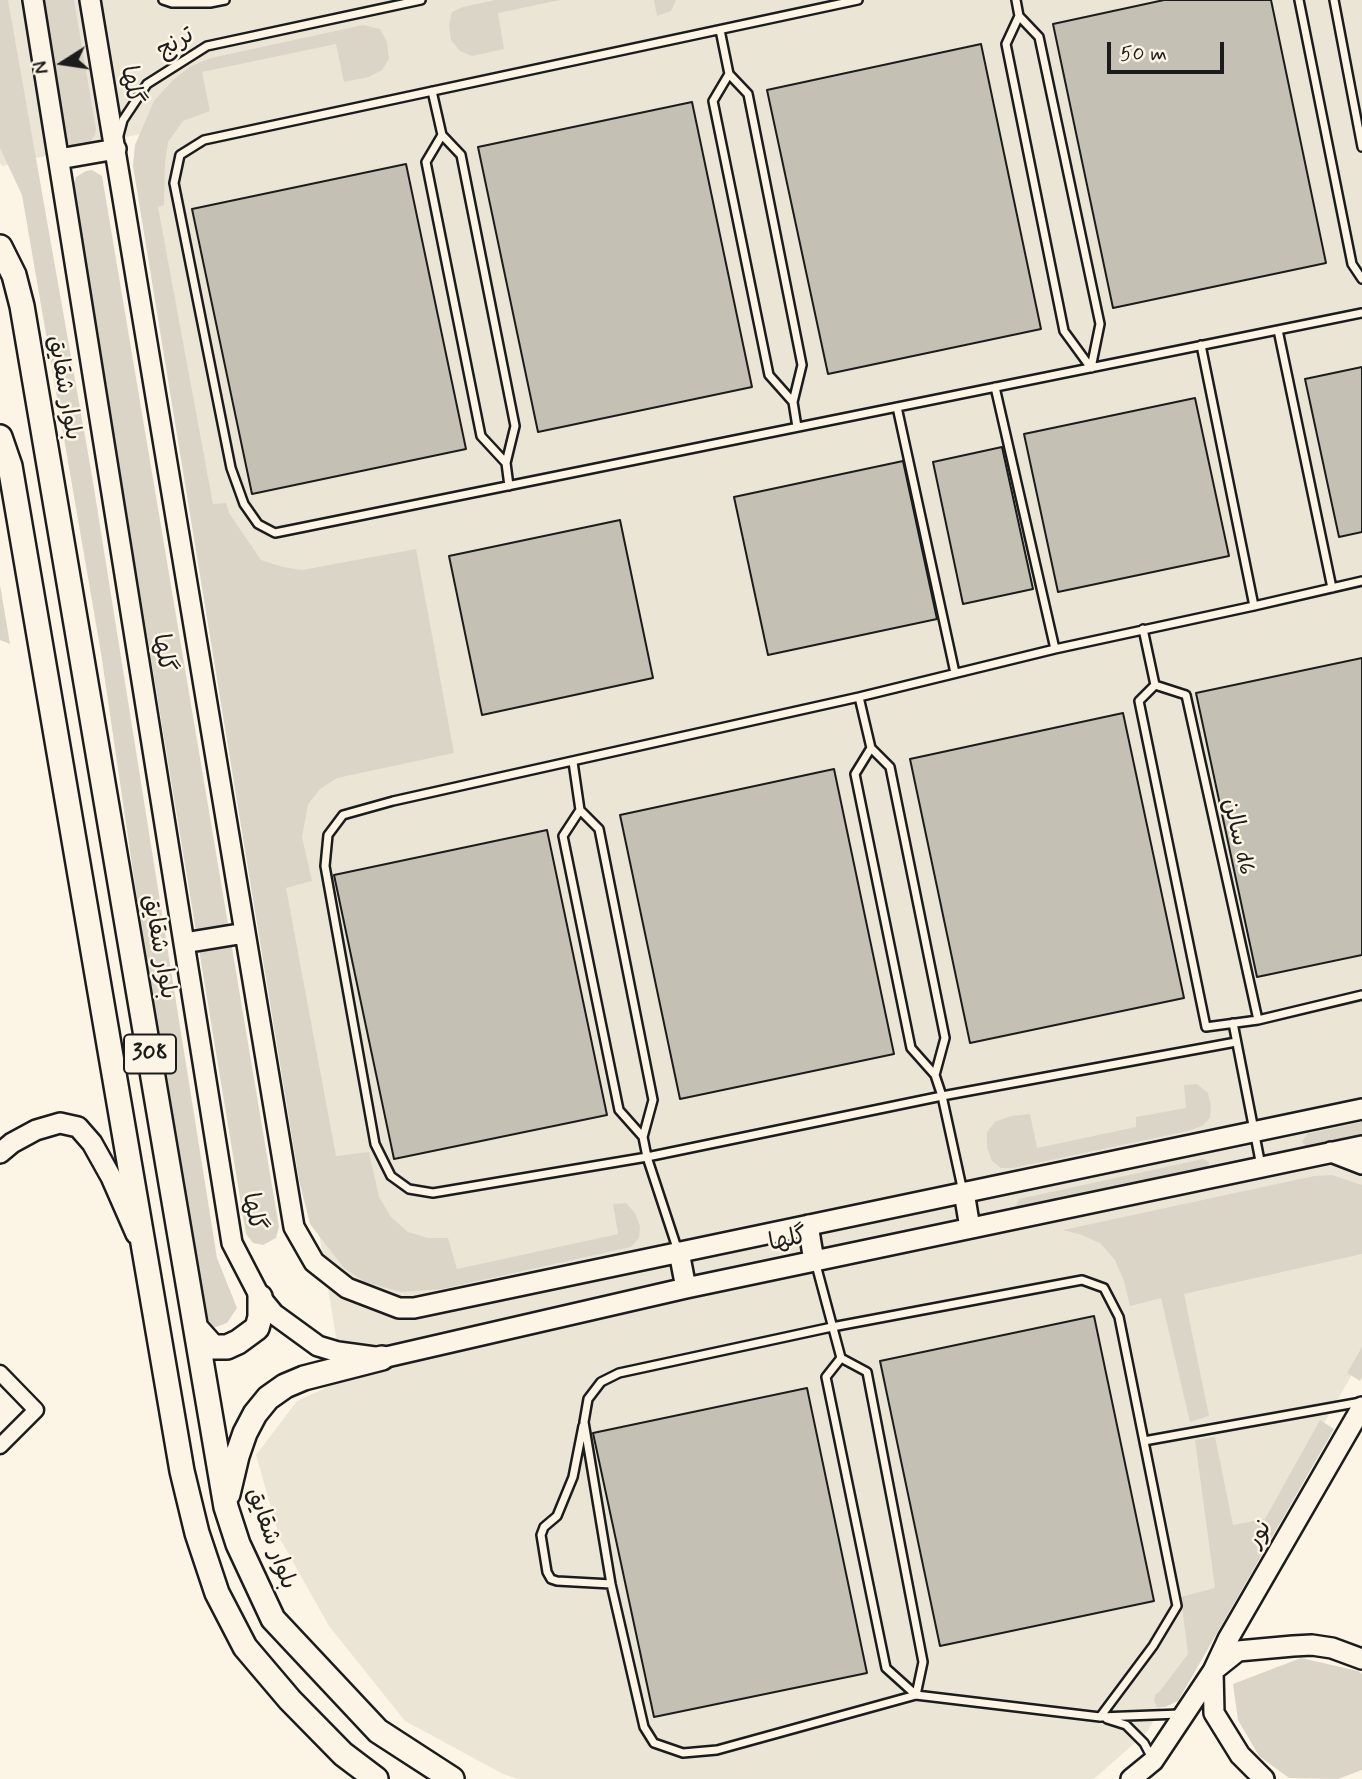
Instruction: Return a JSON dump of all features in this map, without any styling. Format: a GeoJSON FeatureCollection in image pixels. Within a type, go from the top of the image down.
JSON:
{"type":"FeatureCollection","features":[{"type":"Feature","properties":{"kind":"main road","name":"بلوار شقایق"},"geometry":{"type":"LineString","coordinates":[[0,247],[14,275],[22,306],[226,1507],[256,1586],[273,1619],[378,1731],[452,1779]]}},
{"type":"Feature","properties":{"kind":"main road","name":"308"},"geometry":{"type":"LineString","coordinates":[[0,438],[10,466],[147,1264]]}},
{"type":"Feature","properties":{"kind":"main road"},"geometry":{"type":"LineString","coordinates":[[147,1264],[182,1471],[197,1533],[217,1593],[245,1647],[290,1700],[343,1754],[376,1779]]}},
{"type":"Feature","properties":{"kind":"main road"},"geometry":{"type":"LineString","coordinates":[[196,1328],[207,1341],[218,1348],[239,1342],[257,1328],[260,1297]]}},
{"type":"Feature","properties":{"kind":"main road"},"geometry":{"type":"LineString","coordinates":[[226,1507],[232,1475],[245,1433],[268,1398],[285,1386],[304,1378],[382,1358]]}},
{"type":"Feature","properties":{"kind":"street","name":"گلها"},"geometry":{"type":"LineString","coordinates":[[33,0],[232,1243],[260,1297],[274,1314],[318,1346],[382,1358],[686,1288],[1362,1146]]}},
{"type":"Feature","properties":{"kind":"street","name":"گلها"},"geometry":{"type":"LineString","coordinates":[[90,0],[294,1227],[314,1262],[347,1288],[400,1308],[414,1308],[1362,1109]]}},
{"type":"Feature","properties":{"kind":"street"},"geometry":{"type":"LineString","coordinates":[[59,159],[116,149]]}},
{"type":"Feature","properties":{"kind":"street"},"geometry":{"type":"LineString","coordinates":[[184,943],[245,933]]}},
{"type":"Feature","properties":{"kind":"street"},"geometry":{"type":"LineString","coordinates":[[0,1153],[36,1130],[60,1123],[78,1127],[92,1143],[111,1177],[147,1264]]}},
{"type":"Feature","properties":{"kind":"street"},"geometry":{"type":"LineString","coordinates":[[1330,1152],[1362,1164]]}},
{"type":"Feature","properties":{"kind":"street"},"geometry":{"type":"LineString","coordinates":[[964,1192],[970,1228]]}},
{"type":"Feature","properties":{"kind":"street"},"geometry":{"type":"LineString","coordinates":[[808,1225],[814,1261]]}},
{"type":"Feature","properties":{"kind":"street"},"geometry":{"type":"LineString","coordinates":[[679,1252],[686,1288]]}},
{"type":"Feature","properties":{"kind":"street"},"geometry":{"type":"LineString","coordinates":[[0,1373],[36,1410],[0,1446]]}},
{"type":"Feature","properties":{"kind":"street","name":"نور"},"geometry":{"type":"LineString","coordinates":[[1131,1779],[1153,1762],[1213,1671],[1228,1639],[1362,1404]]}},
{"type":"Feature","properties":{"kind":"street"},"geometry":{"type":"LineString","coordinates":[[1264,1779],[1240,1755],[1214,1713],[1213,1671],[1238,1651],[1293,1646],[1332,1648],[1362,1659]]}},
{"type":"Feature","properties":{"kind":"lane","name":"ترنج"},"geometry":{"type":"LineString","coordinates":[[163,0],[172,3],[210,3],[225,0]]}},
{"type":"Feature","properties":{"kind":"lane","name":"ترنج"},"geometry":{"type":"LineString","coordinates":[[116,149],[123,120],[148,84],[207,46],[421,0]]}},
{"type":"Feature","properties":{"kind":"lane"},"geometry":{"type":"LineString","coordinates":[[858,0],[204,139],[180,155],[174,183],[231,468],[244,504],[258,524],[275,533],[1362,313]]}},
{"type":"Feature","properties":{"kind":"lane"},"geometry":{"type":"LineString","coordinates":[[1016,0],[1019,16],[1039,37],[1100,324],[1091,368]]}},
{"type":"Feature","properties":{"kind":"lane"},"geometry":{"type":"LineString","coordinates":[[1299,0],[1352,264],[1362,279]]}},
{"type":"Feature","properties":{"kind":"lane"},"geometry":{"type":"LineString","coordinates":[[1334,0],[1362,146]]}},
{"type":"Feature","properties":{"kind":"lane"},"geometry":{"type":"LineString","coordinates":[[1019,16],[1006,44],[1064,331],[1091,368]]}},
{"type":"Feature","properties":{"kind":"lane"},"geometry":{"type":"LineString","coordinates":[[720,30],[729,74],[748,94],[800,351],[802,365],[793,401],[797,428]]}},
{"type":"Feature","properties":{"kind":"lane"},"geometry":{"type":"LineString","coordinates":[[729,74],[713,101],[769,375],[793,401]]}},
{"type":"Feature","properties":{"kind":"lane"},"geometry":{"type":"LineString","coordinates":[[432,91],[442,135],[461,155],[515,426],[506,463],[509,486]]}},
{"type":"Feature","properties":{"kind":"lane"},"geometry":{"type":"LineString","coordinates":[[442,135],[426,162],[481,436],[506,463]]}},
{"type":"Feature","properties":{"kind":"lane"},"geometry":{"type":"LineString","coordinates":[[1278,330],[1332,588]]}},
{"type":"Feature","properties":{"kind":"lane"},"geometry":{"type":"LineString","coordinates":[[1201,345],[1254,606]]}},
{"type":"Feature","properties":{"kind":"lane"},"geometry":{"type":"LineString","coordinates":[[995,387],[1055,649]]}},
{"type":"Feature","properties":{"kind":"lane"},"geometry":{"type":"LineString","coordinates":[[897,407],[956,673]]}},
{"type":"Feature","properties":{"kind":"lane"},"geometry":{"type":"LineString","coordinates":[[1236,1042],[942,1096],[647,1157],[433,1193],[409,1189],[391,1176],[375,1144],[325,866],[328,835],[343,815],[393,801],[1362,581]]}},
{"type":"Feature","properties":{"kind":"lane"},"geometry":{"type":"LineString","coordinates":[[1143,629],[1155,685],[1139,701],[1206,1027],[1258,1020],[1362,995]]}},
{"type":"Feature","properties":{"kind":"lane","name":"سالن d6"},"geometry":{"type":"LineString","coordinates":[[1155,685],[1186,695],[1258,1020]]}},
{"type":"Feature","properties":{"kind":"lane"},"geometry":{"type":"LineString","coordinates":[[859,697],[871,748],[890,767],[944,1038],[935,1075]]}},
{"type":"Feature","properties":{"kind":"lane"},"geometry":{"type":"LineString","coordinates":[[871,748],[855,774],[911,1048],[935,1075],[964,1192]]}},
{"type":"Feature","properties":{"kind":"lane"},"geometry":{"type":"LineString","coordinates":[[573,762],[580,810],[599,829],[653,1100],[643,1137],[647,1157],[679,1252]]}},
{"type":"Feature","properties":{"kind":"lane"},"geometry":{"type":"LineString","coordinates":[[580,810],[563,836],[619,1110],[643,1137]]}},
{"type":"Feature","properties":{"kind":"lane"},"geometry":{"type":"LineString","coordinates":[[1233,1023],[1261,1167]]}},
{"type":"Feature","properties":{"kind":"lane"},"geometry":{"type":"LineString","coordinates":[[814,1261],[841,1358],[867,1372],[923,1662],[916,1695]]}},
{"type":"Feature","properties":{"kind":"lane"},"geometry":{"type":"LineString","coordinates":[[611,1584],[557,1581],[551,1578],[547,1572],[541,1535],[544,1527],[557,1516],[573,1477],[588,1399],[601,1382],[619,1373],[832,1327],[1082,1280],[1104,1289],[1119,1317],[1177,1606],[1153,1646],[1100,1717]]}},
{"type":"Feature","properties":{"kind":"lane"},"geometry":{"type":"LineString","coordinates":[[841,1358],[826,1377],[886,1668],[916,1695]]}},
{"type":"Feature","properties":{"kind":"lane"},"geometry":{"type":"LineString","coordinates":[[1144,1441],[1362,1404]]}},
{"type":"Feature","properties":{"kind":"lane"},"geometry":{"type":"LineString","coordinates":[[584,1422],[611,1584],[644,1727],[654,1743],[683,1753],[716,1750],[916,1695],[1100,1717],[1184,1714]]}},
{"type":"Feature","properties":{"kind":"lane"},"geometry":{"type":"LineString","coordinates":[[1100,1717],[1126,1726],[1144,1743],[1153,1762]]}},
{"type":"Feature","properties":{"kind":"shaded area"},"geometry":{"type":"Polygon","coordinates":[[[0,0],[1362,0],[1362,1357],[1147,1732],[1094,1779],[518,1779],[503,1774],[405,1721],[329,1626],[280,1539],[256,1455],[297,1401],[343,1380],[140,134],[2,166],[0,0]]]}},
{"type":"Feature","properties":{"kind":"shaded area"},"geometry":{"type":"Polygon","coordinates":[[[0,0],[8,0],[92,476],[217,1258],[237,1308],[227,1323],[210,1329],[177,1171],[101,653],[22,195],[0,148],[0,0]]]}},
{"type":"Feature","properties":{"kind":"shaded area"},"geometry":{"type":"Polygon","coordinates":[[[42,0],[74,0],[96,129],[89,144],[73,147],[64,140],[42,0]]]}},
{"type":"Feature","properties":{"kind":"shaded area"},"geometry":{"type":"Polygon","coordinates":[[[495,0],[560,0],[498,13],[504,49],[472,56],[460,51],[451,40],[449,25],[452,12],[495,0]]]}},
{"type":"Feature","properties":{"kind":"shaded area"},"geometry":{"type":"Polygon","coordinates":[[[654,0],[676,0],[671,11],[657,16],[654,0]]]}},
{"type":"Feature","properties":{"kind":"shaded area"},"geometry":{"type":"Polygon","coordinates":[[[363,25],[380,29],[387,42],[389,59],[382,70],[369,77],[344,82],[336,44],[202,72],[210,111],[183,121],[168,142],[164,205],[158,207],[213,504],[226,503],[229,513],[261,560],[283,567],[302,570],[416,549],[454,753],[337,778],[320,789],[308,804],[302,837],[312,881],[286,888],[336,1156],[369,1152],[379,1197],[391,1217],[408,1232],[428,1238],[448,1238],[457,1269],[618,1234],[613,1204],[626,1203],[635,1213],[640,1226],[639,1238],[631,1247],[442,1289],[401,1292],[365,1282],[344,1268],[310,1224],[299,1180],[133,166],[135,145],[154,101],[173,80],[191,66],[211,58],[363,25]]]}},
{"type":"Feature","properties":{"kind":"shaded area"},"geometry":{"type":"Polygon","coordinates":[[[92,170],[102,176],[279,1227],[276,1238],[263,1245],[253,1243],[246,1234],[73,187],[76,177],[92,170]]]}},
{"type":"Feature","properties":{"kind":"shaded area"},"geometry":{"type":"Polygon","coordinates":[[[0,585],[10,644],[0,640],[0,585]]]}},
{"type":"Feature","properties":{"kind":"shaded area"},"geometry":{"type":"Polygon","coordinates":[[[1197,1084],[1208,1093],[1210,1118],[1202,1126],[1188,1131],[1013,1168],[1001,1168],[992,1161],[987,1147],[987,1132],[995,1122],[1011,1116],[1030,1114],[1037,1148],[1136,1127],[1136,1117],[1186,1108],[1184,1085],[1197,1084]]]}},
{"type":"Feature","properties":{"kind":"shaded area"},"geometry":{"type":"Polygon","coordinates":[[[1362,1122],[1362,1138],[1309,1149],[1302,1142],[1307,1134],[1362,1122]]]}},
{"type":"Feature","properties":{"kind":"shaded area"},"geometry":{"type":"Polygon","coordinates":[[[1203,1159],[1209,1162],[1208,1169],[1021,1210],[1016,1206],[1019,1199],[1203,1159]]]}},
{"type":"Feature","properties":{"kind":"shaded area"},"geometry":{"type":"Polygon","coordinates":[[[1332,1175],[1362,1185],[1362,1254],[1184,1294],[1209,1416],[1190,1422],[1161,1298],[1130,1306],[1115,1260],[1100,1243],[1063,1230],[1314,1176],[1332,1175]]]}},
{"type":"Feature","properties":{"kind":"shaded area"},"geometry":{"type":"Polygon","coordinates":[[[1362,1347],[1362,1377],[1360,1381],[1347,1373],[1362,1347]]]}},
{"type":"Feature","properties":{"kind":"shaded area"},"geometry":{"type":"Polygon","coordinates":[[[1320,1420],[1334,1429],[1178,1701],[1165,1707],[1157,1707],[1155,1695],[1188,1654],[1181,1597],[1215,1588],[1195,1440],[1215,1437],[1233,1525],[1265,1519],[1320,1420]]]}},
{"type":"Feature","properties":{"kind":"shaded area"},"geometry":{"type":"Polygon","coordinates":[[[1301,1658],[1362,1674],[1362,1770],[1338,1779],[1289,1778],[1259,1756],[1238,1720],[1233,1684],[1301,1658]]]}},
{"type":"Feature","properties":{"kind":"building"},"geometry":{"type":"Polygon","coordinates":[[[1164,0],[1271,0],[1326,263],[1113,308],[1053,24],[1164,0]]]}},
{"type":"Feature","properties":{"kind":"building"},"geometry":{"type":"Polygon","coordinates":[[[981,44],[1041,329],[828,374],[767,90],[981,44]]]}},
{"type":"Feature","properties":{"kind":"building"},"geometry":{"type":"Polygon","coordinates":[[[692,102],[752,387],[538,432],[478,147],[692,102]]]}},
{"type":"Feature","properties":{"kind":"building"},"geometry":{"type":"Polygon","coordinates":[[[406,164],[466,449],[252,494],[192,209],[406,164]]]}},
{"type":"Feature","properties":{"kind":"building"},"geometry":{"type":"Polygon","coordinates":[[[1362,367],[1362,532],[1339,537],[1305,379],[1362,367]]]}},
{"type":"Feature","properties":{"kind":"building"},"geometry":{"type":"Polygon","coordinates":[[[1195,398],[1229,556],[1058,592],[1024,434],[1195,398]]]}},
{"type":"Feature","properties":{"kind":"building"},"geometry":{"type":"Polygon","coordinates":[[[1002,447],[1033,589],[963,604],[933,462],[1002,447]]]}},
{"type":"Feature","properties":{"kind":"building"},"geometry":{"type":"Polygon","coordinates":[[[903,461],[937,619],[768,655],[734,497],[903,461]]]}},
{"type":"Feature","properties":{"kind":"building"},"geometry":{"type":"Polygon","coordinates":[[[620,520],[653,678],[482,715],[449,556],[620,520]]]}},
{"type":"Feature","properties":{"kind":"building"},"geometry":{"type":"Polygon","coordinates":[[[1362,658],[1362,955],[1257,977],[1196,693],[1362,658]]]}},
{"type":"Feature","properties":{"kind":"building"},"geometry":{"type":"Polygon","coordinates":[[[1123,713],[1184,998],[970,1043],[910,759],[1123,713]]]}},
{"type":"Feature","properties":{"kind":"building"},"geometry":{"type":"Polygon","coordinates":[[[834,769],[894,1054],[680,1099],[620,815],[834,769]]]}},
{"type":"Feature","properties":{"kind":"building"},"geometry":{"type":"Polygon","coordinates":[[[547,830],[607,1115],[394,1159],[334,875],[547,830]]]}},
{"type":"Feature","properties":{"kind":"building"},"geometry":{"type":"Polygon","coordinates":[[[1094,1316],[1154,1601],[940,1646],[880,1361],[1094,1316]]]}},
{"type":"Feature","properties":{"kind":"building"},"geometry":{"type":"Polygon","coordinates":[[[807,1388],[867,1673],[654,1717],[593,1433],[807,1388]]]}}]}
